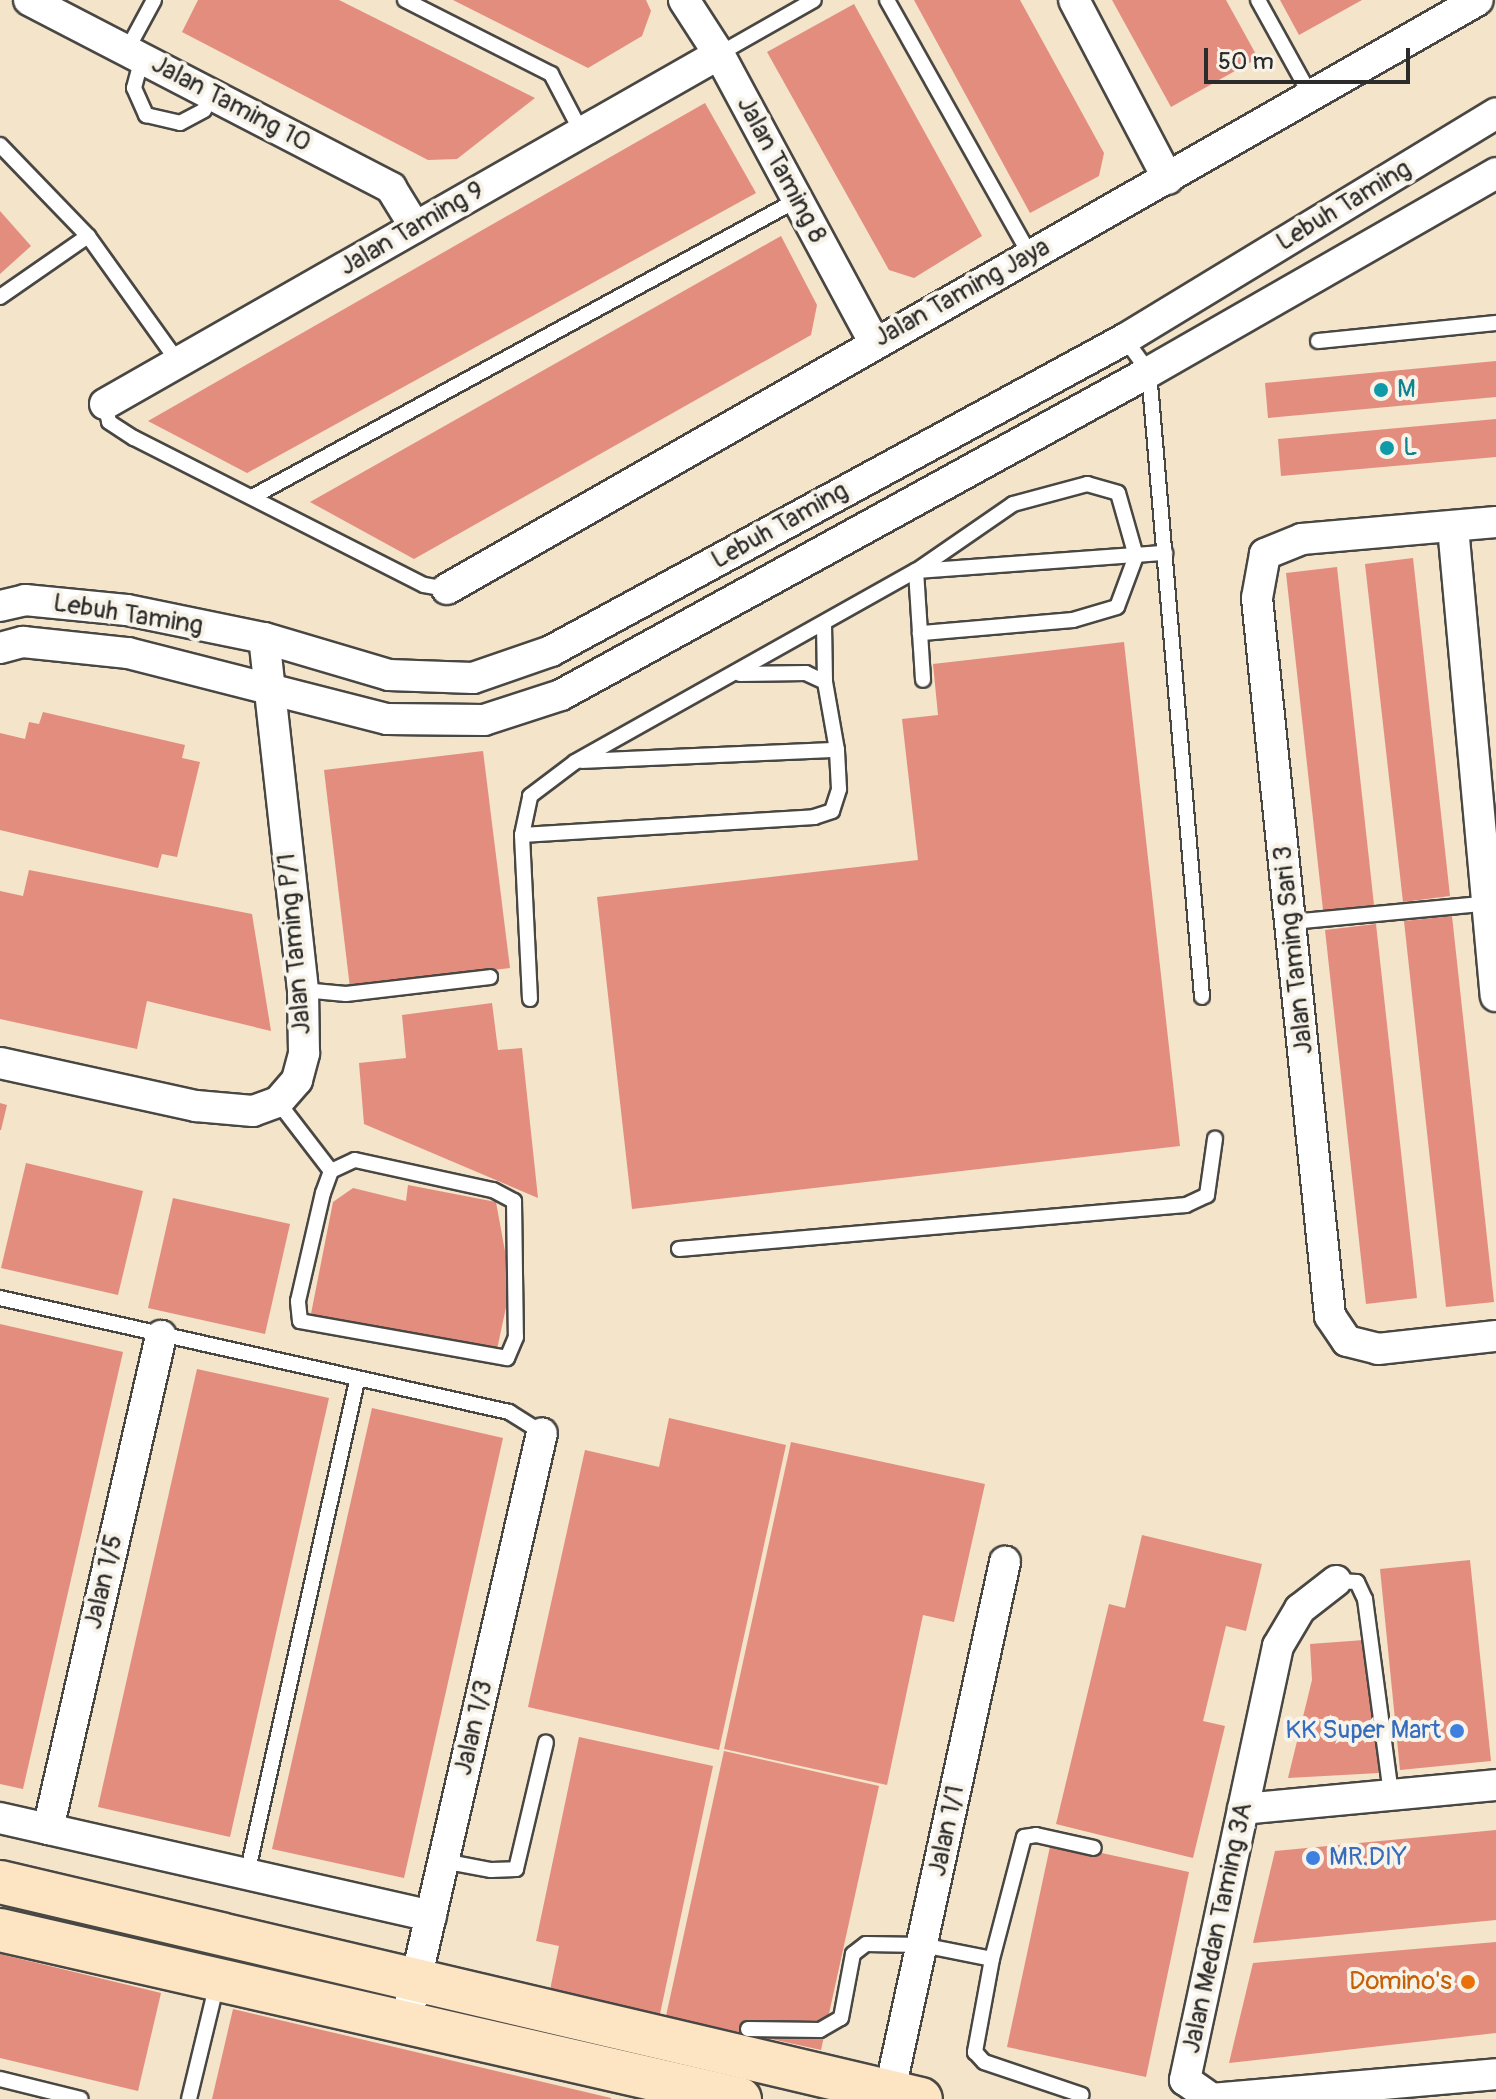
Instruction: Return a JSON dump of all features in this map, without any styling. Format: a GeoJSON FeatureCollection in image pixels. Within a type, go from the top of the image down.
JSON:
{"type":"FeatureCollection","features":[{"type":"Feature","properties":{"kind":"street","name":"Jalan Taming 10"},"geometry":{"type":"LineString","coordinates":[[29,0],[391,188],[415,227]]}},
{"type":"Feature","properties":{"kind":"street","name":"Jalan Taming 8"},"geometry":{"type":"LineString","coordinates":[[684,0],[719,54],[874,342]]}},
{"type":"Feature","properties":{"kind":"street"},"geometry":{"type":"LineString","coordinates":[[1074,0],[1168,179]]}},
{"type":"Feature","properties":{"kind":"street","name":"Jalan Taming Jaya"},"geometry":{"type":"LineString","coordinates":[[447,589],[468,581],[874,342],[1311,96],[1442,9],[1478,0]]}},
{"type":"Feature","properties":{"kind":"street","name":"Jalan Taming 9"},"geometry":{"type":"LineString","coordinates":[[105,404],[719,54]]}},
{"type":"Feature","properties":{"kind":"street","name":"Lebuh Taming"},"geometry":{"type":"LineString","coordinates":[[0,606],[25,600],[127,610],[264,638],[389,675],[473,678],[486,674],[551,651],[1125,339],[1496,113]]}},
{"type":"Feature","properties":{"kind":"street","name":"Lebuh Taming"},"geometry":{"type":"LineString","coordinates":[[0,648],[23,642],[128,653],[270,686],[387,719],[484,720],[561,695],[1149,372],[1496,173]]}},
{"type":"Feature","properties":{"kind":"street"},"geometry":{"type":"LineString","coordinates":[[1496,522],[1453,527],[1492,903],[1496,996]]}},
{"type":"Feature","properties":{"kind":"street","name":"Jalan Taming Sari 3"},"geometry":{"type":"LineString","coordinates":[[1453,527],[1302,539],[1265,554],[1257,598],[1330,1316],[1347,1341],[1378,1349],[1496,1336]]}},
{"type":"Feature","properties":{"kind":"street","name":"Jalan Taming P/1"},"geometry":{"type":"LineString","coordinates":[[264,638],[303,990],[304,1053],[297,1080],[278,1102]]}},
{"type":"Feature","properties":{"kind":"street"},"geometry":{"type":"LineString","coordinates":[[0,1063],[196,1106],[253,1111],[278,1102]]}},
{"type":"Feature","properties":{"kind":"street","name":"Jalan 1/5"},"geometry":{"type":"LineString","coordinates":[[48,1829],[161,1336]]}},
{"type":"Feature","properties":{"kind":"street","name":"Jalan 1/3"},"geometry":{"type":"LineString","coordinates":[[406,2023],[542,1433]]}},
{"type":"Feature","properties":{"kind":"street","name":"Jalan 1/1"},"geometry":{"type":"LineString","coordinates":[[900,2097],[922,1945],[1005,1562]]}},
{"type":"Feature","properties":{"kind":"street","name":"Jalan Medan Taming 3A"},"geometry":{"type":"LineString","coordinates":[[1336,1581],[1300,1609],[1278,1646],[1185,2080],[1212,2099],[1496,2074]]}},
{"type":"Feature","properties":{"kind":"street"},"geometry":{"type":"LineString","coordinates":[[1243,1809],[1496,1785]]}},
{"type":"Feature","properties":{"kind":"street"},"geometry":{"type":"LineString","coordinates":[[0,1818],[431,1916]]}},
{"type":"Feature","properties":{"kind":"street"},"geometry":{"type":"LineString","coordinates":[[0,1882],[416,1979],[753,2063],[818,2087],[900,2097]]}},
{"type":"Feature","properties":{"kind":"street"},"geometry":{"type":"LineString","coordinates":[[0,1930],[740,2099]]}},
{"type":"Feature","properties":{"kind":"lane"},"geometry":{"type":"LineString","coordinates":[[154,0],[134,54],[134,88],[146,115],[180,123],[204,110],[211,95]]}},
{"type":"Feature","properties":{"kind":"lane"},"geometry":{"type":"LineString","coordinates":[[405,0],[551,74],[582,133]]}},
{"type":"Feature","properties":{"kind":"lane"},"geometry":{"type":"LineString","coordinates":[[719,54],[814,0]]}},
{"type":"Feature","properties":{"kind":"lane"},"geometry":{"type":"LineString","coordinates":[[887,0],[1030,255]]}},
{"type":"Feature","properties":{"kind":"lane"},"geometry":{"type":"LineString","coordinates":[[1258,0],[1311,96]]}},
{"type":"Feature","properties":{"kind":"lane"},"geometry":{"type":"LineString","coordinates":[[0,145],[88,236],[179,363]]}},
{"type":"Feature","properties":{"kind":"lane"},"geometry":{"type":"LineString","coordinates":[[254,496],[797,200]]}},
{"type":"Feature","properties":{"kind":"lane"},"geometry":{"type":"LineString","coordinates":[[0,297],[88,236]]}},
{"type":"Feature","properties":{"kind":"lane"},"geometry":{"type":"LineString","coordinates":[[1318,341],[1496,323]]}},
{"type":"Feature","properties":{"kind":"lane"},"geometry":{"type":"LineString","coordinates":[[1125,339],[1149,372],[1202,997]]}},
{"type":"Feature","properties":{"kind":"lane"},"geometry":{"type":"LineString","coordinates":[[105,404],[109,422],[134,438],[254,496],[424,585],[447,589]]}},
{"type":"Feature","properties":{"kind":"lane"},"geometry":{"type":"LineString","coordinates":[[530,999],[522,835],[530,796],[575,762],[916,571],[1013,504],[1087,484],[1118,493],[1136,556],[1117,607],[1073,620],[920,633]]}},
{"type":"Feature","properties":{"kind":"lane"},"geometry":{"type":"LineString","coordinates":[[916,571],[1165,553]]}},
{"type":"Feature","properties":{"kind":"lane"},"geometry":{"type":"LineString","coordinates":[[916,571],[923,680]]}},
{"type":"Feature","properties":{"kind":"lane"},"geometry":{"type":"LineString","coordinates":[[522,835],[814,817],[832,811],[839,789],[837,750],[825,682],[824,624]]}},
{"type":"Feature","properties":{"kind":"lane"},"geometry":{"type":"LineString","coordinates":[[736,674],[806,673],[825,682]]}},
{"type":"Feature","properties":{"kind":"lane"},"geometry":{"type":"LineString","coordinates":[[575,762],[837,750]]}},
{"type":"Feature","properties":{"kind":"lane"},"geometry":{"type":"LineString","coordinates":[[1291,922],[1492,903]]}},
{"type":"Feature","properties":{"kind":"lane"},"geometry":{"type":"LineString","coordinates":[[303,990],[346,994],[490,977]]}},
{"type":"Feature","properties":{"kind":"lane"},"geometry":{"type":"LineString","coordinates":[[278,1102],[331,1171]]}},
{"type":"Feature","properties":{"kind":"lane"},"geometry":{"type":"LineString","coordinates":[[679,1249],[1186,1205],[1207,1195],[1215,1139]]}},
{"type":"Feature","properties":{"kind":"lane"},"geometry":{"type":"LineString","coordinates":[[355,1160],[493,1190],[514,1201],[516,1337],[507,1358],[300,1321],[298,1301],[331,1171],[355,1160]]}},
{"type":"Feature","properties":{"kind":"lane"},"geometry":{"type":"LineString","coordinates":[[0,1298],[357,1381],[509,1412],[542,1433]]}},
{"type":"Feature","properties":{"kind":"lane"},"geometry":{"type":"LineString","coordinates":[[247,1874],[357,1381]]}},
{"type":"Feature","properties":{"kind":"lane"},"geometry":{"type":"LineString","coordinates":[[1336,1581],[1357,1582],[1365,1599],[1391,1795]]}},
{"type":"Feature","properties":{"kind":"lane"},"geometry":{"type":"LineString","coordinates":[[443,1861],[491,1870],[516,1869],[546,1742]]}},
{"type":"Feature","properties":{"kind":"lane"},"geometry":{"type":"LineString","coordinates":[[1082,2095],[984,2062],[975,2052],[992,1959],[1024,1837],[1036,1835],[1094,1848]]}},
{"type":"Feature","properties":{"kind":"lane"},"geometry":{"type":"LineString","coordinates":[[753,2063],[841,2018],[853,1954],[879,1942],[922,1945],[992,1959]]}},
{"type":"Feature","properties":{"kind":"lane"},"geometry":{"type":"LineString","coordinates":[[189,2099],[218,1980]]}},
{"type":"Feature","properties":{"kind":"lane"},"geometry":{"type":"LineString","coordinates":[[0,2079],[81,2099]]}},
{"type":"Feature","properties":{"kind":"building"},"geometry":{"type":"Polygon","coordinates":[[[198,0],[339,0],[535,98],[457,159],[428,160],[182,32],[198,0]]]}},
{"type":"Feature","properties":{"kind":"building"},"geometry":{"type":"Polygon","coordinates":[[[453,0],[646,0],[651,11],[642,36],[588,68],[453,0]]]}},
{"type":"Feature","properties":{"kind":"building"},"geometry":{"type":"Polygon","coordinates":[[[914,0],[1020,0],[1104,153],[1099,176],[1030,213],[914,0]]]}},
{"type":"Feature","properties":{"kind":"building"},"geometry":{"type":"Polygon","coordinates":[[[1112,0],[1226,0],[1258,58],[1171,107],[1112,0]]]}},
{"type":"Feature","properties":{"kind":"building"},"geometry":{"type":"Polygon","coordinates":[[[1280,0],[1362,0],[1299,35],[1280,0]]]}},
{"type":"Feature","properties":{"kind":"building"},"geometry":{"type":"Polygon","coordinates":[[[854,4],[982,236],[914,278],[889,270],[767,52],[854,4]]]}},
{"type":"Feature","properties":{"kind":"building"},"geometry":{"type":"Polygon","coordinates":[[[705,103],[756,193],[247,473],[148,421],[705,103]]]}},
{"type":"Feature","properties":{"kind":"building"},"geometry":{"type":"Polygon","coordinates":[[[0,211],[31,246],[0,274],[0,211]]]}},
{"type":"Feature","properties":{"kind":"building"},"geometry":{"type":"Polygon","coordinates":[[[781,236],[817,305],[811,335],[414,559],[310,502],[781,236]]]}},
{"type":"Feature","properties":{"kind":"building","name":"M"},"geometry":{"type":"Polygon","coordinates":[[[1496,361],[1496,397],[1268,418],[1265,383],[1496,361]]]}},
{"type":"Feature","properties":{"kind":"building","name":"L"},"geometry":{"type":"Polygon","coordinates":[[[1496,419],[1496,457],[1281,476],[1278,439],[1496,419]]]}},
{"type":"Feature","properties":{"kind":"building"},"geometry":{"type":"Polygon","coordinates":[[[1413,558],[1450,896],[1403,902],[1365,564],[1413,558]]]}},
{"type":"Feature","properties":{"kind":"building"},"geometry":{"type":"Polygon","coordinates":[[[1337,567],[1374,905],[1323,910],[1286,573],[1337,567]]]}},
{"type":"Feature","properties":{"kind":"building"},"geometry":{"type":"Polygon","coordinates":[[[1124,642],[1180,1146],[632,1209],[597,897],[918,860],[902,719],[938,715],[933,664],[1124,642]]]}},
{"type":"Feature","properties":{"kind":"building"},"geometry":{"type":"Polygon","coordinates":[[[43,712],[185,745],[182,758],[200,762],[177,857],[162,854],[158,868],[0,830],[0,733],[25,739],[29,722],[39,724],[43,712]]]}},
{"type":"Feature","properties":{"kind":"building"},"geometry":{"type":"Polygon","coordinates":[[[483,751],[510,968],[350,988],[324,770],[483,751]]]}},
{"type":"Feature","properties":{"kind":"building"},"geometry":{"type":"Polygon","coordinates":[[[29,870],[252,914],[271,1031],[147,1001],[137,1049],[0,1019],[0,891],[23,896],[29,870]]]}},
{"type":"Feature","properties":{"kind":"building"},"geometry":{"type":"Polygon","coordinates":[[[1452,916],[1494,1302],[1446,1307],[1404,921],[1452,916]]]}},
{"type":"Feature","properties":{"kind":"building"},"geometry":{"type":"Polygon","coordinates":[[[1376,924],[1417,1298],[1366,1304],[1325,930],[1376,924]]]}},
{"type":"Feature","properties":{"kind":"building"},"geometry":{"type":"Polygon","coordinates":[[[492,1003],[498,1050],[522,1048],[538,1198],[364,1124],[359,1063],[406,1058],[402,1015],[492,1003]]]}},
{"type":"Feature","properties":{"kind":"building"},"geometry":{"type":"Polygon","coordinates":[[[0,1103],[7,1105],[1,1130],[0,1130],[0,1103]]]}},
{"type":"Feature","properties":{"kind":"building"},"geometry":{"type":"Polygon","coordinates":[[[26,1163],[143,1191],[118,1295],[1,1268],[26,1163]]]}},
{"type":"Feature","properties":{"kind":"building"},"geometry":{"type":"Polygon","coordinates":[[[408,1185],[496,1202],[511,1284],[496,1354],[310,1319],[333,1202],[353,1188],[406,1201],[408,1185]]]}},
{"type":"Feature","properties":{"kind":"building"},"geometry":{"type":"Polygon","coordinates":[[[173,1198],[290,1224],[265,1334],[148,1308],[173,1198]]]}},
{"type":"Feature","properties":{"kind":"building"},"geometry":{"type":"Polygon","coordinates":[[[0,1324],[123,1352],[23,1789],[0,1784],[0,1324]]]}},
{"type":"Feature","properties":{"kind":"building"},"geometry":{"type":"Polygon","coordinates":[[[197,1369],[329,1398],[230,1837],[98,1807],[197,1369]]]}},
{"type":"Feature","properties":{"kind":"building"},"geometry":{"type":"Polygon","coordinates":[[[372,1408],[503,1438],[404,1878],[272,1849],[372,1408]]]}},
{"type":"Feature","properties":{"kind":"building"},"geometry":{"type":"Polygon","coordinates":[[[669,1418],[786,1445],[719,1750],[528,1707],[585,1450],[659,1467],[669,1418]]]}},
{"type":"Feature","properties":{"kind":"building"},"geometry":{"type":"Polygon","coordinates":[[[791,1442],[985,1484],[954,1622],[923,1615],[887,1785],[724,1749],[791,1442]]]}},
{"type":"Feature","properties":{"kind":"building"},"geometry":{"type":"Polygon","coordinates":[[[1142,1535],[1262,1564],[1246,1631],[1226,1626],[1203,1721],[1225,1726],[1193,1858],[1056,1824],[1109,1604],[1125,1608],[1142,1535]]]}},
{"type":"Feature","properties":{"kind":"building"},"geometry":{"type":"Polygon","coordinates":[[[1470,1560],[1491,1761],[1400,1770],[1380,1569],[1470,1560]]]}},
{"type":"Feature","properties":{"kind":"building"},"geometry":{"type":"Polygon","coordinates":[[[1364,1640],[1379,1773],[1288,1778],[1312,1680],[1310,1644],[1364,1640]]]}},
{"type":"Feature","properties":{"kind":"building"},"geometry":{"type":"Polygon","coordinates":[[[579,1737],[713,1766],[660,2014],[550,1990],[559,1946],[536,1941],[579,1737]]]}},
{"type":"Feature","properties":{"kind":"building"},"geometry":{"type":"Polygon","coordinates":[[[724,1751],[879,1786],[821,2050],[666,2016],[724,1751]]]}},
{"type":"Feature","properties":{"kind":"building"},"geometry":{"type":"Polygon","coordinates":[[[1496,1830],[1496,1920],[1253,1943],[1275,1851],[1496,1830]]]}},
{"type":"Feature","properties":{"kind":"building"},"geometry":{"type":"Polygon","coordinates":[[[1051,1842],[1189,1872],[1146,2077],[1007,2047],[1051,1842]]]}},
{"type":"Feature","properties":{"kind":"building"},"geometry":{"type":"Polygon","coordinates":[[[1496,1942],[1496,2033],[1229,2063],[1253,1963],[1496,1942]]]}},
{"type":"Feature","properties":{"kind":"building"},"geometry":{"type":"Polygon","coordinates":[[[0,1954],[161,1993],[138,2091],[0,2058],[0,1954]]]}},
{"type":"Feature","properties":{"kind":"building"},"geometry":{"type":"Polygon","coordinates":[[[233,2009],[611,2098],[611,2099],[212,2099],[233,2009]]]}},
{"type":"Feature","properties":{"kind":"place","name":"M"},"geometry":{"type":"Point","coordinates":[1381,390]}},
{"type":"Feature","properties":{"kind":"place","name":"L"},"geometry":{"type":"Point","coordinates":[1387,448]}},
{"type":"Feature","properties":{"kind":"place","name":"KK Super Mart"},"geometry":{"type":"Point","coordinates":[1457,1731]}},
{"type":"Feature","properties":{"kind":"place","name":"MR.DIY"},"geometry":{"type":"Point","coordinates":[1313,1858]}},
{"type":"Feature","properties":{"kind":"place","name":"Domino's"},"geometry":{"type":"Point","coordinates":[1468,1982]}}]}
